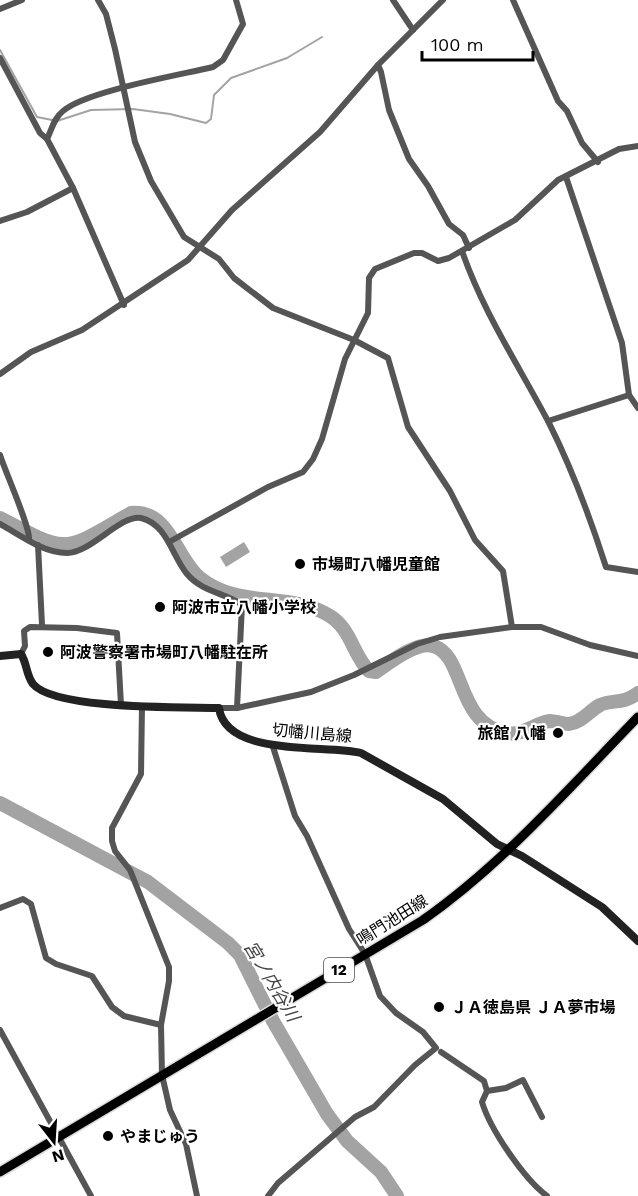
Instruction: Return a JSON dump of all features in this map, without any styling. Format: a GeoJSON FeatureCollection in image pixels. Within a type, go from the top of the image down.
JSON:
{"type":"FeatureCollection","features":[{"type":"Feature","properties":{"kind":"main road"},"geometry":{"type":"LineString","coordinates":[[0,656],[21,654],[33,684],[45,692],[82,701],[121,705],[219,708]]}},
{"type":"Feature","properties":{"kind":"main road","name":"切幡川島線"},"geometry":{"type":"LineString","coordinates":[[219,708],[221,717],[230,728],[273,747],[347,749],[361,753],[442,799],[497,844],[602,907],[638,941]]}},
{"type":"Feature","properties":{"kind":"main road","name":"鳴門池田線"},"geometry":{"type":"LineString","coordinates":[[0,1172],[452,900],[509,850],[638,717]]}},
{"type":"Feature","properties":{"kind":"street"},"geometry":{"type":"LineString","coordinates":[[0,9],[22,0]]}},
{"type":"Feature","properties":{"kind":"street"},"geometry":{"type":"LineString","coordinates":[[98,0],[106,14],[130,109],[135,142],[151,181],[176,227],[184,237],[200,249],[219,259],[234,278],[273,308],[354,340],[388,358],[408,427],[450,491],[474,540],[503,571],[512,627]]}},
{"type":"Feature","properties":{"kind":"street"},"geometry":{"type":"LineString","coordinates":[[47,139],[55,121],[65,109],[125,88],[213,67],[223,60],[243,24],[236,0]]}},
{"type":"Feature","properties":{"kind":"street"},"geometry":{"type":"LineString","coordinates":[[393,0],[413,30]]}},
{"type":"Feature","properties":{"kind":"street"},"geometry":{"type":"LineString","coordinates":[[0,374],[19,359],[82,330],[124,304],[200,249],[232,210],[320,132],[378,65],[443,0]]}},
{"type":"Feature","properties":{"kind":"street"},"geometry":{"type":"LineString","coordinates":[[513,0],[558,101],[567,111],[582,143],[597,162]]}},
{"type":"Feature","properties":{"kind":"street"},"geometry":{"type":"LineString","coordinates":[[0,58],[40,133],[47,139],[73,188],[124,304]]}},
{"type":"Feature","properties":{"kind":"street"},"geometry":{"type":"LineString","coordinates":[[378,65],[389,111],[409,159],[428,186],[449,224],[463,235],[469,248]]}},
{"type":"Feature","properties":{"kind":"street"},"geometry":{"type":"LineString","coordinates":[[169,542],[268,487],[303,472],[313,459],[322,439],[345,359],[368,313],[369,278],[375,269],[414,253],[422,253],[438,261],[462,252],[515,220],[549,187],[619,149],[638,146]]}},
{"type":"Feature","properties":{"kind":"street"},"geometry":{"type":"LineString","coordinates":[[566,177],[622,343],[629,395],[638,408]]}},
{"type":"Feature","properties":{"kind":"street"},"geometry":{"type":"LineString","coordinates":[[0,222],[73,188]]}},
{"type":"Feature","properties":{"kind":"street"},"geometry":{"type":"LineString","coordinates":[[462,252],[481,299],[548,421],[578,486],[606,567],[638,572]]}},
{"type":"Feature","properties":{"kind":"street"},"geometry":{"type":"LineString","coordinates":[[548,421],[629,395]]}},
{"type":"Feature","properties":{"kind":"street"},"geometry":{"type":"LineString","coordinates":[[0,455],[30,536],[38,545],[53,551],[69,553],[138,517],[153,525],[169,542],[188,575],[202,586],[242,605],[237,708]]}},
{"type":"Feature","properties":{"kind":"street"},"geometry":{"type":"LineString","coordinates":[[0,524],[30,536]]}},
{"type":"Feature","properties":{"kind":"street"},"geometry":{"type":"LineString","coordinates":[[38,545],[42,626]]}},
{"type":"Feature","properties":{"kind":"street"},"geometry":{"type":"LineString","coordinates":[[21,654],[25,646],[24,631],[30,627],[42,626],[117,633],[121,705]]}},
{"type":"Feature","properties":{"kind":"street"},"geometry":{"type":"LineString","coordinates":[[219,708],[237,708],[329,685],[417,644],[440,637],[512,627],[541,627],[590,645],[638,656]]}},
{"type":"Feature","properties":{"kind":"street"},"geometry":{"type":"LineString","coordinates":[[142,706],[141,774],[112,828],[112,841],[115,851],[130,870],[168,968],[169,981],[161,1024],[162,1075],[170,1110],[186,1144],[197,1196]]}},
{"type":"Feature","properties":{"kind":"street"},"geometry":{"type":"LineString","coordinates":[[268,1196],[278,1183],[355,1117],[374,1107],[415,1065],[436,1048],[423,1032],[385,1004],[380,996],[365,954],[349,928],[295,816],[273,747]]}},
{"type":"Feature","properties":{"kind":"street"},"geometry":{"type":"LineString","coordinates":[[0,908],[23,899],[31,904],[46,957],[56,964],[92,976],[112,1007],[124,1016],[161,1024]]}},
{"type":"Feature","properties":{"kind":"street"},"geometry":{"type":"LineString","coordinates":[[0,1030],[91,1196]]}},
{"type":"Feature","properties":{"kind":"street"},"geometry":{"type":"LineString","coordinates":[[441,1052],[484,1081],[487,1091],[482,1102],[487,1119],[530,1181],[547,1196]]}},
{"type":"Feature","properties":{"kind":"street"},"geometry":{"type":"LineString","coordinates":[[487,1091],[506,1088],[523,1080],[542,1117]]}},
{"type":"Feature","properties":{"kind":"shaded area"},"geometry":{"type":"Polygon","coordinates":[[[244,542],[250,552],[226,567],[220,557],[244,542]]]}},
{"type":"Feature","properties":{"kind":"waterway"},"geometry":{"type":"LineString","coordinates":[[0,50],[37,117],[57,121],[91,110],[133,109],[170,114],[206,123],[211,119],[214,95],[231,78],[287,58],[322,37]]}},
{"type":"Feature","properties":{"kind":"waterway"},"geometry":{"type":"LineString","coordinates":[[0,518],[40,538],[66,544],[92,535],[131,513],[144,514],[155,519],[164,527],[192,570],[215,588],[231,594],[298,604],[314,608],[330,616],[343,628],[369,671],[376,672],[403,654],[426,645],[444,652],[451,662],[469,704],[478,717],[490,727],[507,733],[519,733],[550,721],[573,723],[600,705],[627,699],[638,693]]}},
{"type":"Feature","properties":{"kind":"waterway","name":"宮ノ内谷川"},"geometry":{"type":"LineString","coordinates":[[0,803],[148,882],[228,943],[240,955],[273,1021],[327,1114],[347,1141],[381,1172],[397,1196]]}},
{"type":"Feature","properties":{"kind":"place","name":"市場町八幡児童館"},"geometry":{"type":"Point","coordinates":[300,564]}},
{"type":"Feature","properties":{"kind":"place","name":"阿波市立八幡小学校"},"geometry":{"type":"Point","coordinates":[160,607]}},
{"type":"Feature","properties":{"kind":"place","name":"阿波警察署市場町八幡駐在所"},"geometry":{"type":"Point","coordinates":[48,652]}},
{"type":"Feature","properties":{"kind":"place","name":"旅館 八幡"},"geometry":{"type":"Point","coordinates":[558,733]}},
{"type":"Feature","properties":{"kind":"place","name":"ＪＡ徳島県 ＪＡ夢市場"},"geometry":{"type":"Point","coordinates":[439,1007]}},
{"type":"Feature","properties":{"kind":"place","name":"やまじゅう"},"geometry":{"type":"Point","coordinates":[108,1136]}}]}
